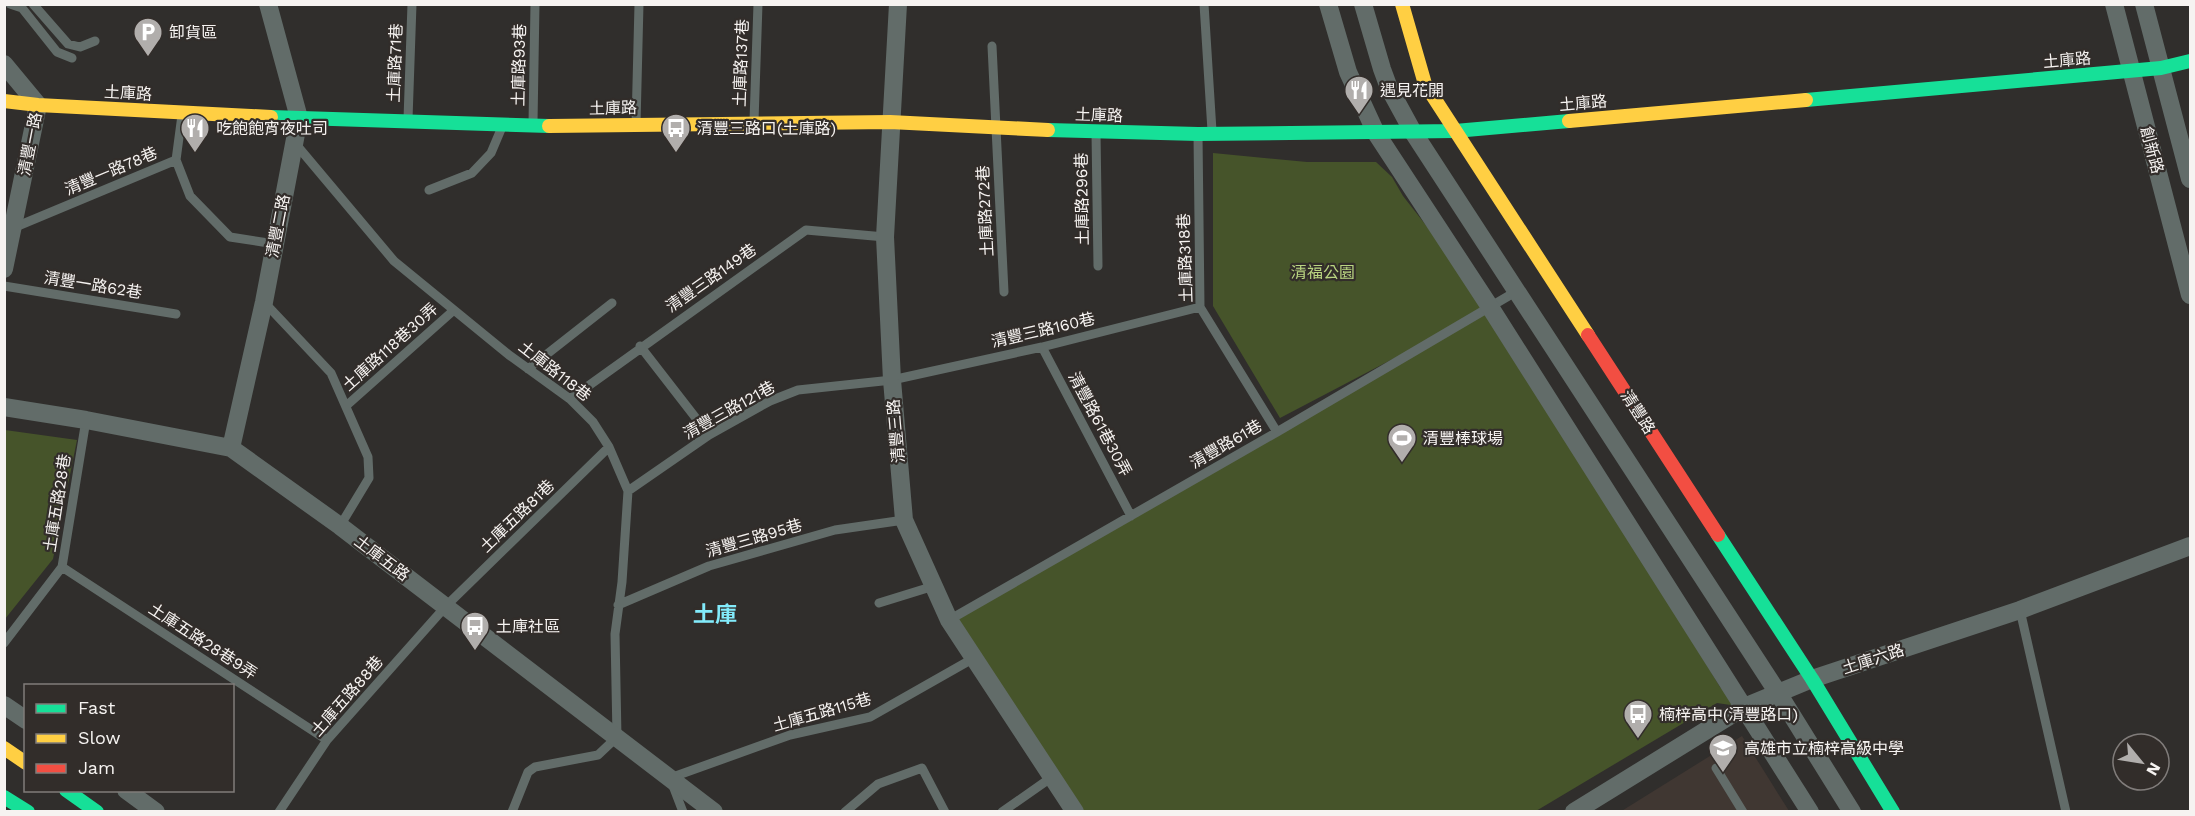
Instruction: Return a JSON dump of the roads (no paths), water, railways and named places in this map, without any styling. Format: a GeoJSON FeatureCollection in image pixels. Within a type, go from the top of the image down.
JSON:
{"type":"FeatureCollection","features":[{"type":"Feature","properties":{"kind":"main road","name":"清豐路"},"geometry":{"type":"LineString","coordinates":[[1402,4],[1425,84],[1812,679],[1893,812]]}},
{"type":"Feature","properties":{"kind":"main road","name":"土庫路"},"geometry":{"type":"LineString","coordinates":[[4,101],[183,113],[533,126],[890,122],[1095,132],[1376,133],[1455,131],[2131,71],[2161,68],[2190,61]]}},
{"type":"Feature","properties":{"kind":"main road"},"geometry":{"type":"LineString","coordinates":[[4,748],[24,762]]}},
{"type":"Feature","properties":{"kind":"main road"},"geometry":{"type":"LineString","coordinates":[[69,792],[97,812]]}},
{"type":"Feature","properties":{"kind":"main road"},"geometry":{"type":"LineString","coordinates":[[4,797],[28,812]]}},
{"type":"Feature","properties":{"kind":"street","name":"清豐二路"},"geometry":{"type":"LineString","coordinates":[[231,448],[264,302],[299,118],[268,4]]}},
{"type":"Feature","properties":{"kind":"street","name":"清豐三路"},"geometry":{"type":"LineString","coordinates":[[898,4],[885,237],[892,380],[904,520],[949,620],[1075,812]]}},
{"type":"Feature","properties":{"kind":"street"},"geometry":{"type":"LineString","coordinates":[[1328,4],[1348,72],[1376,133],[1490,308],[1810,812]]}},
{"type":"Feature","properties":{"kind":"street"},"geometry":{"type":"LineString","coordinates":[[1363,4],[1389,88],[1413,132],[1778,693],[1852,812]]}},
{"type":"Feature","properties":{"kind":"street","name":"創新路"},"geometry":{"type":"LineString","coordinates":[[2114,4],[2190,295]]}},
{"type":"Feature","properties":{"kind":"street","name":"創新路"},"geometry":{"type":"LineString","coordinates":[[2144,4],[2190,179]]}},
{"type":"Feature","properties":{"kind":"street","name":"清豐一路"},"geometry":{"type":"LineString","coordinates":[[4,64],[38,105],[4,269]]}},
{"type":"Feature","properties":{"kind":"street","name":"土庫五路"},"geometry":{"type":"LineString","coordinates":[[4,407],[231,448],[340,526],[714,812]]}},
{"type":"Feature","properties":{"kind":"street","name":"土庫六路"},"geometry":{"type":"LineString","coordinates":[[1574,812],[1744,708],[1778,693],[1812,679],[2020,610],[2190,546]]}},
{"type":"Feature","properties":{"kind":"street"},"geometry":{"type":"LineString","coordinates":[[4,705],[24,719]]}},
{"type":"Feature","properties":{"kind":"street"},"geometry":{"type":"LineString","coordinates":[[129,792],[156,812]]}},
{"type":"Feature","properties":{"kind":"lane"},"geometry":{"type":"LineString","coordinates":[[10,4],[22,8],[57,52],[72,58]]}},
{"type":"Feature","properties":{"kind":"lane"},"geometry":{"type":"LineString","coordinates":[[33,4],[68,44],[80,47],[94,41]]}},
{"type":"Feature","properties":{"kind":"lane","name":"土庫路71巷"},"geometry":{"type":"LineString","coordinates":[[408,122],[412,4]]}},
{"type":"Feature","properties":{"kind":"lane","name":"土庫路93巷"},"geometry":{"type":"LineString","coordinates":[[533,126],[535,4]]}},
{"type":"Feature","properties":{"kind":"lane"},"geometry":{"type":"LineString","coordinates":[[636,124],[639,4]]}},
{"type":"Feature","properties":{"kind":"lane","name":"土庫路137巷"},"geometry":{"type":"LineString","coordinates":[[754,123],[758,4]]}},
{"type":"Feature","properties":{"kind":"lane"},"geometry":{"type":"LineString","coordinates":[[1204,4],[1212,134]]}},
{"type":"Feature","properties":{"kind":"lane","name":"土庫路272巷"},"geometry":{"type":"LineString","coordinates":[[992,46],[1004,292]]}},
{"type":"Feature","properties":{"kind":"lane","name":"清豐一路78巷"},"geometry":{"type":"LineString","coordinates":[[13,228],[176,160],[183,113]]}},
{"type":"Feature","properties":{"kind":"lane"},"geometry":{"type":"LineString","coordinates":[[429,190],[472,173],[491,153],[503,125]]}},
{"type":"Feature","properties":{"kind":"lane","name":"土庫路296巷"},"geometry":{"type":"LineString","coordinates":[[1095,132],[1098,266]]}},
{"type":"Feature","properties":{"kind":"lane","name":"土庫路318巷"},"geometry":{"type":"LineString","coordinates":[[1198,134],[1200,307],[1277,432]]}},
{"type":"Feature","properties":{"kind":"lane","name":"土庫路118巷"},"geometry":{"type":"LineString","coordinates":[[294,142],[394,261],[528,369],[570,399],[593,422],[609,447],[628,491],[626,539],[615,634],[617,737]]}},
{"type":"Feature","properties":{"kind":"lane"},"geometry":{"type":"LineString","coordinates":[[176,160],[190,196],[230,237],[275,243]]}},
{"type":"Feature","properties":{"kind":"lane","name":"清豐三路149巷"},"geometry":{"type":"LineString","coordinates":[[570,399],[640,346],[806,230],[885,237]]}},
{"type":"Feature","properties":{"kind":"lane","name":"清豐一路62巷"},"geometry":{"type":"LineString","coordinates":[[4,286],[176,314]]}},
{"type":"Feature","properties":{"kind":"lane","name":"清豐路61巷"},"geometry":{"type":"LineString","coordinates":[[949,620],[1517,291]]}},
{"type":"Feature","properties":{"kind":"lane"},"geometry":{"type":"LineString","coordinates":[[264,302],[331,373],[368,457],[369,478],[340,526]]}},
{"type":"Feature","properties":{"kind":"lane"},"geometry":{"type":"LineString","coordinates":[[528,369],[612,303]]}},
{"type":"Feature","properties":{"kind":"lane","name":"清豐三路160巷"},"geometry":{"type":"LineString","coordinates":[[892,380],[1042,347],[1200,307]]}},
{"type":"Feature","properties":{"kind":"lane","name":"土庫路118巷30弄"},"geometry":{"type":"LineString","coordinates":[[346,406],[454,310]]}},
{"type":"Feature","properties":{"kind":"lane"},"geometry":{"type":"LineString","coordinates":[[640,346],[709,435]]}},
{"type":"Feature","properties":{"kind":"lane","name":"清豐路61巷30弄"},"geometry":{"type":"LineString","coordinates":[[1042,347],[1131,516]]}},
{"type":"Feature","properties":{"kind":"lane","name":"清豐三路121巷"},"geometry":{"type":"LineString","coordinates":[[628,491],[709,435],[770,401],[798,390],[892,380]]}},
{"type":"Feature","properties":{"kind":"lane","name":"土庫五路28巷"},"geometry":{"type":"LineString","coordinates":[[4,643],[62,567],[86,420]]}},
{"type":"Feature","properties":{"kind":"lane","name":"土庫五路81巷"},"geometry":{"type":"LineString","coordinates":[[446,606],[609,447]]}},
{"type":"Feature","properties":{"kind":"lane","name":"清豐三路95巷"},"geometry":{"type":"LineString","coordinates":[[618,605],[709,566],[835,530],[904,520]]}},
{"type":"Feature","properties":{"kind":"lane","name":"土庫五路28巷9弄"},"geometry":{"type":"LineString","coordinates":[[62,567],[327,740]]}},
{"type":"Feature","properties":{"kind":"lane"},"geometry":{"type":"LineString","coordinates":[[879,603],[934,586]]}},
{"type":"Feature","properties":{"kind":"lane","name":"土庫五路88巷"},"geometry":{"type":"LineString","coordinates":[[279,812],[327,740],[446,606]]}},
{"type":"Feature","properties":{"kind":"lane"},"geometry":{"type":"LineString","coordinates":[[2020,610],[2066,812]]}},
{"type":"Feature","properties":{"kind":"lane","name":"土庫五路115巷"},"geometry":{"type":"LineString","coordinates":[[670,778],[790,735],[870,717],[974,658]]}},
{"type":"Feature","properties":{"kind":"lane"},"geometry":{"type":"LineString","coordinates":[[512,812],[528,772],[535,767],[598,755],[617,737]]}},
{"type":"Feature","properties":{"kind":"lane"},"geometry":{"type":"LineString","coordinates":[[845,812],[878,784],[922,768],[945,812]]}},
{"type":"Feature","properties":{"kind":"lane"},"geometry":{"type":"LineString","coordinates":[[1716,768],[1743,812]]}},
{"type":"Feature","properties":{"kind":"lane"},"geometry":{"type":"LineString","coordinates":[[1002,812],[1052,777]]}},
{"type":"Feature","properties":{"kind":"lane"},"geometry":{"type":"LineString","coordinates":[[670,778],[683,812]]}},
{"type":"Feature","properties":{"kind":"place","name":"卸貨區"},"geometry":{"type":"Point","coordinates":[148,58]}},
{"type":"Feature","properties":{"kind":"place","name":"遇見花開"},"geometry":{"type":"Point","coordinates":[1359,116]}},
{"type":"Feature","properties":{"kind":"place","name":"吃飽飽宵夜吐司"},"geometry":{"type":"Point","coordinates":[195,154]}},
{"type":"Feature","properties":{"kind":"place","name":"清豐三路口(土庫路)"},"geometry":{"type":"Point","coordinates":[676,154]}},
{"type":"Feature","properties":{"kind":"place","name":"清豐棒球場"},"geometry":{"type":"Point","coordinates":[1402,464]}},
{"type":"Feature","properties":{"kind":"place","name":"土庫社區"},"geometry":{"type":"Point","coordinates":[475,652]}},
{"type":"Feature","properties":{"kind":"place","name":"楠梓高中(清豐路口)"},"geometry":{"type":"Point","coordinates":[1638,740]}},
{"type":"Feature","properties":{"kind":"place","name":"高雄市立楠梓高級中學"},"geometry":{"type":"Point","coordinates":[1723,774]}},
{"type":"Feature","properties":{"kind":"district","name":"土庫"},"geometry":{"type":"Point","coordinates":[715,614]}},
{"type":"Feature","properties":{"kind":"park label","name":"清福公園"},"geometry":{"type":"Point","coordinates":[1323,272]}}]}
